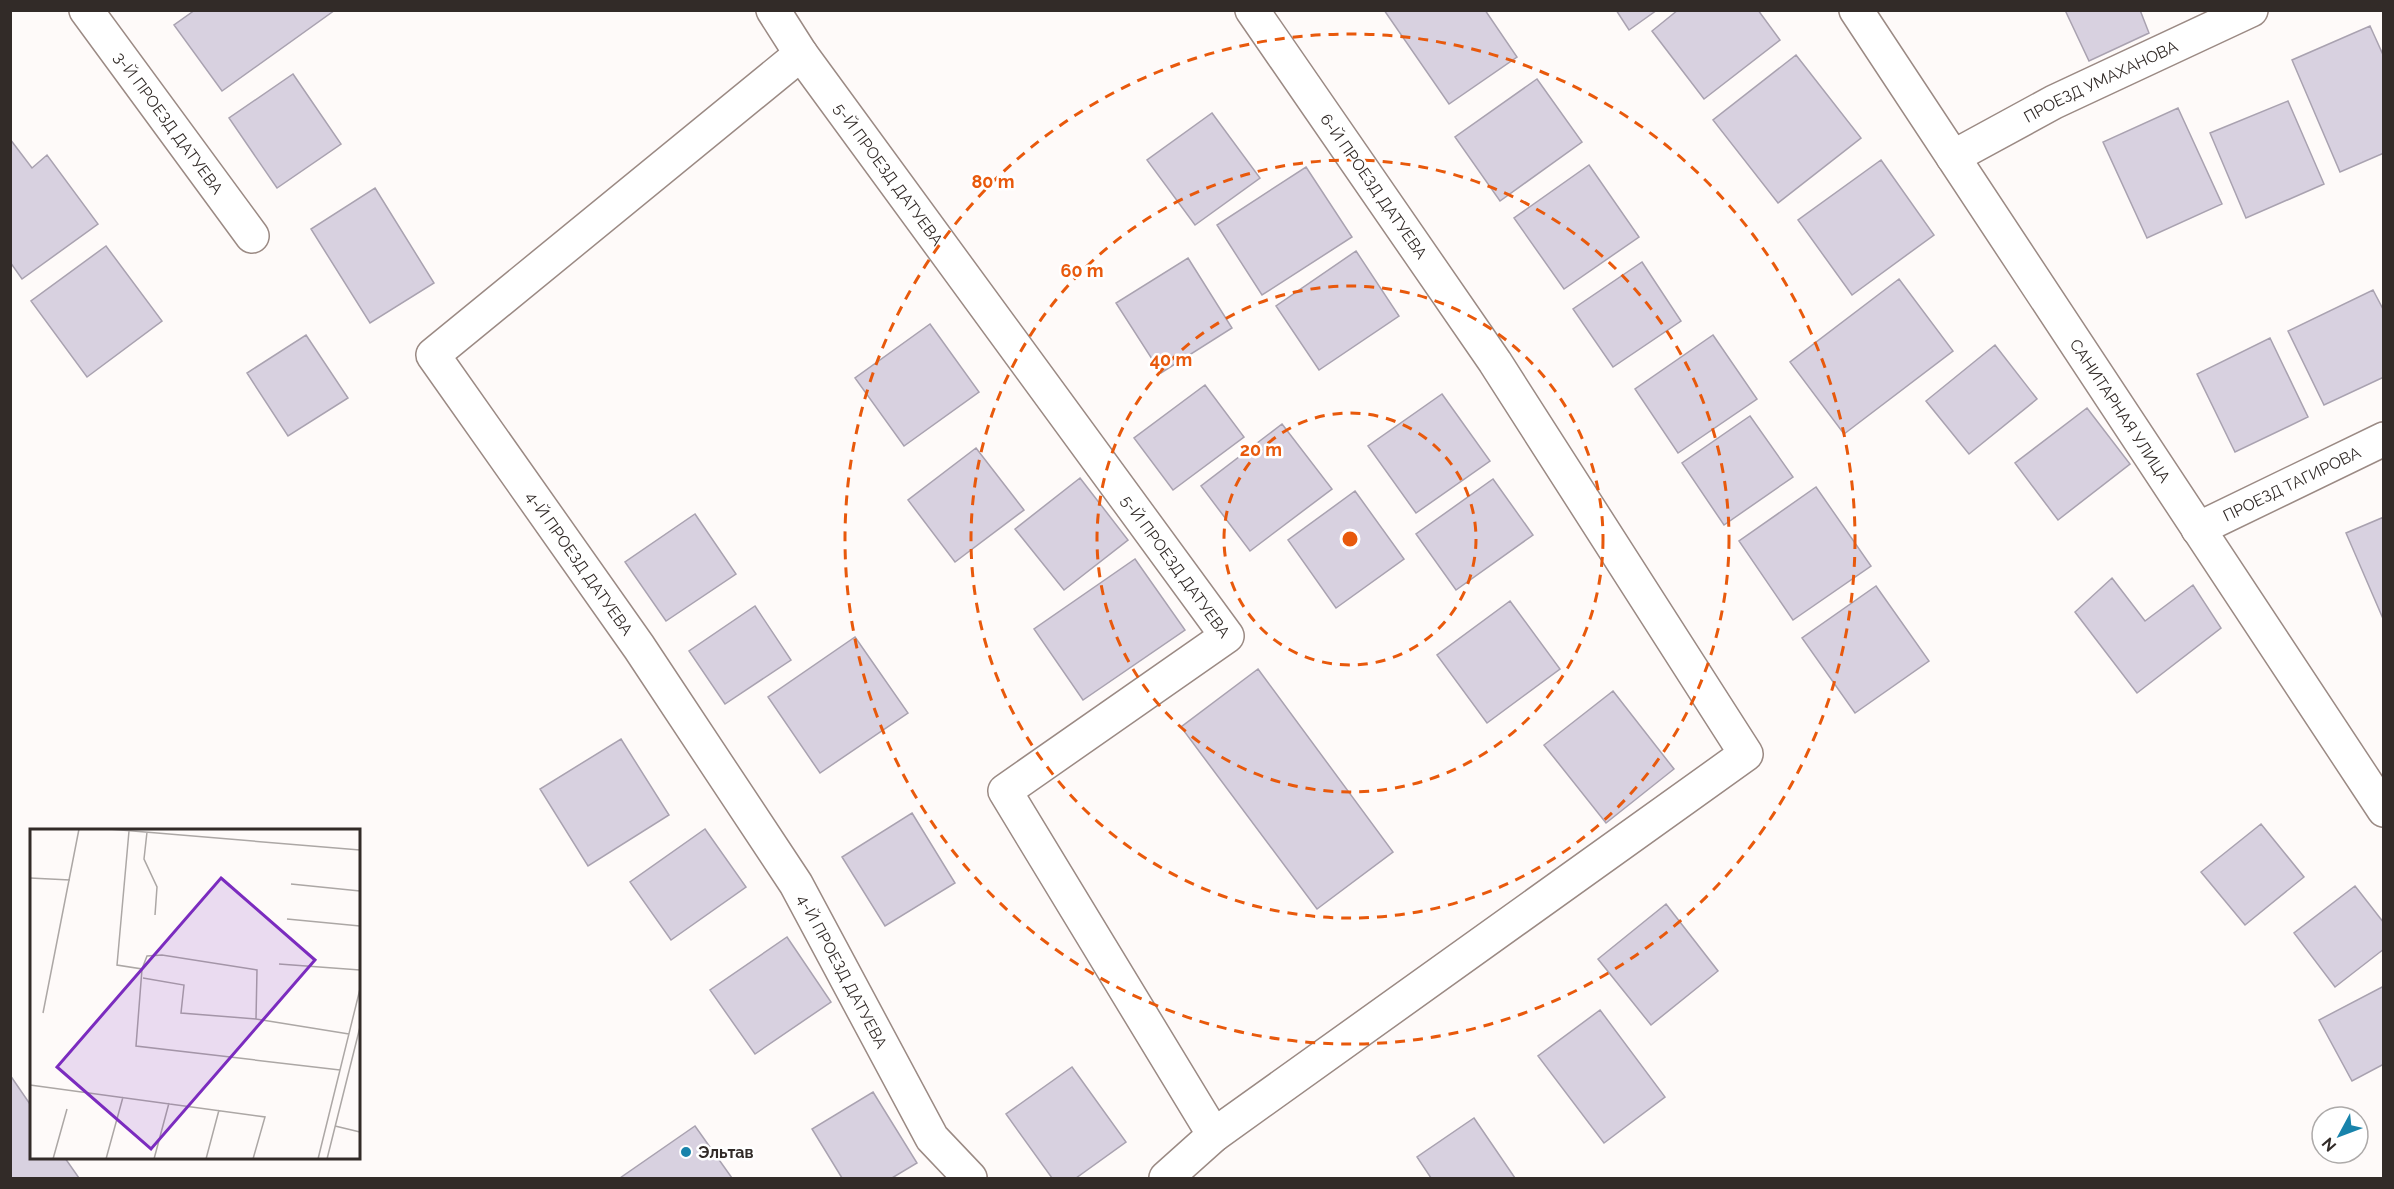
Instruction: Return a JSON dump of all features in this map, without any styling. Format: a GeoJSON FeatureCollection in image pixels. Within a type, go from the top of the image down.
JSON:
{"type":"FeatureCollection","features":[{"type":"Feature","properties":{"kind":"street","name":"3-Й ПРОЕЗД ДАТУЕВА"},"geometry":{"type":"LineString","coordinates":[[86,10],[252,236]]}},
{"type":"Feature","properties":{"kind":"street","name":"5-Й ПРОЕЗД ДАТУЕВА"},"geometry":{"type":"LineString","coordinates":[[773,10],[801,54],[1227,636],[1005,791],[1214,1135]]}},
{"type":"Feature","properties":{"kind":"street","name":"6-Й ПРОЕЗД ДАТУЕВА"},"geometry":{"type":"LineString","coordinates":[[1214,1135],[1746,754],[1495,362],[1252,10]]}},
{"type":"Feature","properties":{"kind":"street","name":"САНИТАРНАЯ УЛИЦА"},"geometry":{"type":"LineString","coordinates":[[1856,10],[2384,810]]}},
{"type":"Feature","properties":{"kind":"street","name":"ПРОЕЗД УМАХАНОВА"},"geometry":{"type":"LineString","coordinates":[[1953,157],[2054,102],[2251,10]]}},
{"type":"Feature","properties":{"kind":"street","name":"4-Й ПРОЕЗД ДАТУЕВА"},"geometry":{"type":"LineString","coordinates":[[801,54],[434,355],[639,647],[796,884],[932,1138],[970,1179]]}},
{"type":"Feature","properties":{"kind":"street","name":"ПРОЕЗД ТАГИРОВА"},"geometry":{"type":"LineString","coordinates":[[2198,529],[2384,439]]}},
{"type":"Feature","properties":{"kind":"street"},"geometry":{"type":"LineString","coordinates":[[1166,1179],[1214,1135]]}},
{"type":"Feature","properties":{"kind":"building"},"geometry":{"type":"Polygon","coordinates":[[[195,10],[335,10],[222,91],[174,25],[195,10]]]}},
{"type":"Feature","properties":{"kind":"building"},"geometry":{"type":"Polygon","coordinates":[[[1384,10],[1485,10],[1517,57],[1449,104],[1384,10]]]}},
{"type":"Feature","properties":{"kind":"building"},"geometry":{"type":"Polygon","coordinates":[[[1616,10],[1657,10],[1629,30],[1616,10]]]}},
{"type":"Feature","properties":{"kind":"building"},"geometry":{"type":"Polygon","coordinates":[[[1678,10],[1758,10],[1780,40],[1704,99],[1652,31],[1678,10]]]}},
{"type":"Feature","properties":{"kind":"building"},"geometry":{"type":"Polygon","coordinates":[[[2065,10],[2140,10],[2149,33],[2089,61],[2065,10]]]}},
{"type":"Feature","properties":{"kind":"building"},"geometry":{"type":"Polygon","coordinates":[[[2370,26],[2384,57],[2384,153],[2340,172],[2292,60],[2370,26]]]}},
{"type":"Feature","properties":{"kind":"building"},"geometry":{"type":"Polygon","coordinates":[[[1796,55],[1861,138],[1778,203],[1713,120],[1796,55]]]}},
{"type":"Feature","properties":{"kind":"building"},"geometry":{"type":"Polygon","coordinates":[[[293,74],[341,144],[277,188],[229,118],[293,74]]]}},
{"type":"Feature","properties":{"kind":"building"},"geometry":{"type":"Polygon","coordinates":[[[1537,79],[1582,142],[1500,201],[1455,137],[1537,79]]]}},
{"type":"Feature","properties":{"kind":"building"},"geometry":{"type":"Polygon","coordinates":[[[2288,101],[2324,184],[2246,218],[2210,133],[2288,101]]]}},
{"type":"Feature","properties":{"kind":"building"},"geometry":{"type":"Polygon","coordinates":[[[2178,108],[2222,204],[2147,238],[2103,142],[2178,108]]]}},
{"type":"Feature","properties":{"kind":"building"},"geometry":{"type":"Polygon","coordinates":[[[1212,113],[1260,178],[1195,225],[1147,160],[1212,113]]]}},
{"type":"Feature","properties":{"kind":"building"},"geometry":{"type":"Polygon","coordinates":[[[10,139],[32,168],[47,155],[98,224],[22,279],[10,262],[10,139]]]}},
{"type":"Feature","properties":{"kind":"building"},"geometry":{"type":"Polygon","coordinates":[[[1881,160],[1934,235],[1852,295],[1798,220],[1881,160]]]}},
{"type":"Feature","properties":{"kind":"building"},"geometry":{"type":"Polygon","coordinates":[[[1589,165],[1639,237],[1564,289],[1514,218],[1589,165]]]}},
{"type":"Feature","properties":{"kind":"building"},"geometry":{"type":"Polygon","coordinates":[[[1306,167],[1352,237],[1262,295],[1217,225],[1306,167]]]}},
{"type":"Feature","properties":{"kind":"building"},"geometry":{"type":"Polygon","coordinates":[[[375,188],[434,283],[370,323],[311,229],[375,188]]]}},
{"type":"Feature","properties":{"kind":"building"},"geometry":{"type":"Polygon","coordinates":[[[106,246],[162,321],[87,377],[31,301],[106,246]]]}},
{"type":"Feature","properties":{"kind":"building"},"geometry":{"type":"Polygon","coordinates":[[[1356,251],[1399,316],[1319,370],[1276,306],[1356,251]]]}},
{"type":"Feature","properties":{"kind":"building"},"geometry":{"type":"Polygon","coordinates":[[[1188,258],[1232,328],[1161,373],[1116,303],[1188,258]]]}},
{"type":"Feature","properties":{"kind":"building"},"geometry":{"type":"Polygon","coordinates":[[[1642,262],[1681,321],[1613,367],[1573,309],[1642,262]]]}},
{"type":"Feature","properties":{"kind":"building"},"geometry":{"type":"Polygon","coordinates":[[[1899,279],[1953,351],[1844,434],[1790,362],[1899,279]]]}},
{"type":"Feature","properties":{"kind":"building"},"geometry":{"type":"Polygon","coordinates":[[[2373,290],[2384,311],[2384,377],[2324,405],[2288,331],[2373,290]]]}},
{"type":"Feature","properties":{"kind":"building"},"geometry":{"type":"Polygon","coordinates":[[[930,324],[979,392],[904,446],[855,378],[930,324]]]}},
{"type":"Feature","properties":{"kind":"building"},"geometry":{"type":"Polygon","coordinates":[[[306,335],[348,398],[288,436],[247,373],[306,335]]]}},
{"type":"Feature","properties":{"kind":"building"},"geometry":{"type":"Polygon","coordinates":[[[1713,335],[1757,399],[1678,453],[1635,389],[1713,335]]]}},
{"type":"Feature","properties":{"kind":"building"},"geometry":{"type":"Polygon","coordinates":[[[2270,338],[2308,417],[2235,452],[2197,374],[2270,338]]]}},
{"type":"Feature","properties":{"kind":"building"},"geometry":{"type":"Polygon","coordinates":[[[1995,345],[2037,399],[1969,454],[1926,401],[1995,345]]]}},
{"type":"Feature","properties":{"kind":"building"},"geometry":{"type":"Polygon","coordinates":[[[1205,385],[1244,437],[1173,490],[1134,438],[1205,385]]]}},
{"type":"Feature","properties":{"kind":"building"},"geometry":{"type":"Polygon","coordinates":[[[1442,394],[1490,461],[1416,513],[1368,446],[1442,394]]]}},
{"type":"Feature","properties":{"kind":"building"},"geometry":{"type":"Polygon","coordinates":[[[2087,408],[2130,464],[2058,520],[2015,463],[2087,408]]]}},
{"type":"Feature","properties":{"kind":"building"},"geometry":{"type":"Polygon","coordinates":[[[1750,416],[1793,477],[1724,525],[1682,463],[1750,416]]]}},
{"type":"Feature","properties":{"kind":"building"},"geometry":{"type":"Polygon","coordinates":[[[1282,424],[1332,489],[1250,551],[1201,486],[1282,424]]]}},
{"type":"Feature","properties":{"kind":"building"},"geometry":{"type":"Polygon","coordinates":[[[976,448],[1024,510],[955,562],[908,500],[976,448]]]}},
{"type":"Feature","properties":{"kind":"building"},"geometry":{"type":"Polygon","coordinates":[[[1080,478],[1128,540],[1064,590],[1015,529],[1080,478]]]}},
{"type":"Feature","properties":{"kind":"building"},"geometry":{"type":"Polygon","coordinates":[[[1493,479],[1533,535],[1456,590],[1416,534],[1493,479]]]}},
{"type":"Feature","properties":{"kind":"building"},"geometry":{"type":"Polygon","coordinates":[[[1816,487],[1871,566],[1793,620],[1739,541],[1816,487]]]}},
{"type":"Feature","properties":{"kind":"building"},"geometry":{"type":"Polygon","coordinates":[[[1355,491],[1404,559],[1336,608],[1288,540],[1355,491]]]}},
{"type":"Feature","properties":{"kind":"building"},"geometry":{"type":"Polygon","coordinates":[[[695,514],[736,574],[666,621],[625,562],[695,514]]]}},
{"type":"Feature","properties":{"kind":"building"},"geometry":{"type":"Polygon","coordinates":[[[2384,517],[2384,621],[2346,533],[2384,517]]]}},
{"type":"Feature","properties":{"kind":"building"},"geometry":{"type":"Polygon","coordinates":[[[1135,559],[1185,630],[1083,700],[1034,629],[1135,559]]]}},
{"type":"Feature","properties":{"kind":"building"},"geometry":{"type":"Polygon","coordinates":[[[2112,578],[2145,621],[2193,585],[2221,628],[2137,693],[2075,612],[2112,578]]]}},
{"type":"Feature","properties":{"kind":"building"},"geometry":{"type":"Polygon","coordinates":[[[1876,586],[1929,661],[1855,713],[1802,638],[1876,586]]]}},
{"type":"Feature","properties":{"kind":"building"},"geometry":{"type":"Polygon","coordinates":[[[1510,601],[1560,669],[1487,723],[1437,655],[1510,601]]]}},
{"type":"Feature","properties":{"kind":"building"},"geometry":{"type":"Polygon","coordinates":[[[755,606],[791,660],[725,704],[689,651],[755,606]]]}},
{"type":"Feature","properties":{"kind":"building"},"geometry":{"type":"Polygon","coordinates":[[[855,637],[908,713],[820,773],[768,697],[855,637]]]}},
{"type":"Feature","properties":{"kind":"building"},"geometry":{"type":"Polygon","coordinates":[[[1258,669],[1393,852],[1317,909],[1181,727],[1258,669]]]}},
{"type":"Feature","properties":{"kind":"building"},"geometry":{"type":"Polygon","coordinates":[[[1613,691],[1674,769],[1606,823],[1544,745],[1613,691]]]}},
{"type":"Feature","properties":{"kind":"building"},"geometry":{"type":"Polygon","coordinates":[[[621,739],[669,815],[588,866],[540,789],[621,739]]]}},
{"type":"Feature","properties":{"kind":"building"},"geometry":{"type":"Polygon","coordinates":[[[912,813],[955,883],[885,926],[842,857],[912,813]]]}},
{"type":"Feature","properties":{"kind":"building"},"geometry":{"type":"Polygon","coordinates":[[[2261,824],[2304,877],[2245,925],[2201,872],[2261,824]]]}},
{"type":"Feature","properties":{"kind":"building"},"geometry":{"type":"Polygon","coordinates":[[[705,829],[746,887],[671,940],[630,882],[705,829]]]}},
{"type":"Feature","properties":{"kind":"building"},"geometry":{"type":"Polygon","coordinates":[[[2355,886],[2384,923],[2384,949],[2335,987],[2294,933],[2355,886]]]}},
{"type":"Feature","properties":{"kind":"building"},"geometry":{"type":"Polygon","coordinates":[[[1666,904],[1718,971],[1651,1025],[1598,959],[1666,904]]]}},
{"type":"Feature","properties":{"kind":"building"},"geometry":{"type":"Polygon","coordinates":[[[787,937],[831,1002],[755,1054],[710,990],[787,937]]]}},
{"type":"Feature","properties":{"kind":"building"},"geometry":{"type":"Polygon","coordinates":[[[2384,986],[2384,1064],[2352,1081],[2319,1020],[2384,986]]]}},
{"type":"Feature","properties":{"kind":"building"},"geometry":{"type":"Polygon","coordinates":[[[1600,1010],[1665,1097],[1604,1143],[1538,1056],[1600,1010]]]}},
{"type":"Feature","properties":{"kind":"building"},"geometry":{"type":"Polygon","coordinates":[[[1072,1067],[1126,1142],[1076,1178],[1052,1178],[1006,1114],[1072,1067]]]}},
{"type":"Feature","properties":{"kind":"building"},"geometry":{"type":"Polygon","coordinates":[[[10,1075],[30,1104],[30,1159],[66,1159],[79,1178],[10,1178],[10,1075]]]}},
{"type":"Feature","properties":{"kind":"building"},"geometry":{"type":"Polygon","coordinates":[[[873,1092],[917,1163],[892,1178],[842,1178],[812,1129],[873,1092]]]}},
{"type":"Feature","properties":{"kind":"building"},"geometry":{"type":"Polygon","coordinates":[[[1474,1118],[1515,1178],[1431,1178],[1417,1157],[1474,1118]]]}},
{"type":"Feature","properties":{"kind":"building","name":"Эльтав"},"geometry":{"type":"Polygon","coordinates":[[[695,1126],[732,1178],[620,1178],[695,1126]]]}},
{"type":"Feature","properties":{"kind":"place","name":"Эльтав"},"geometry":{"type":"Point","coordinates":[686,1152]}}]}
